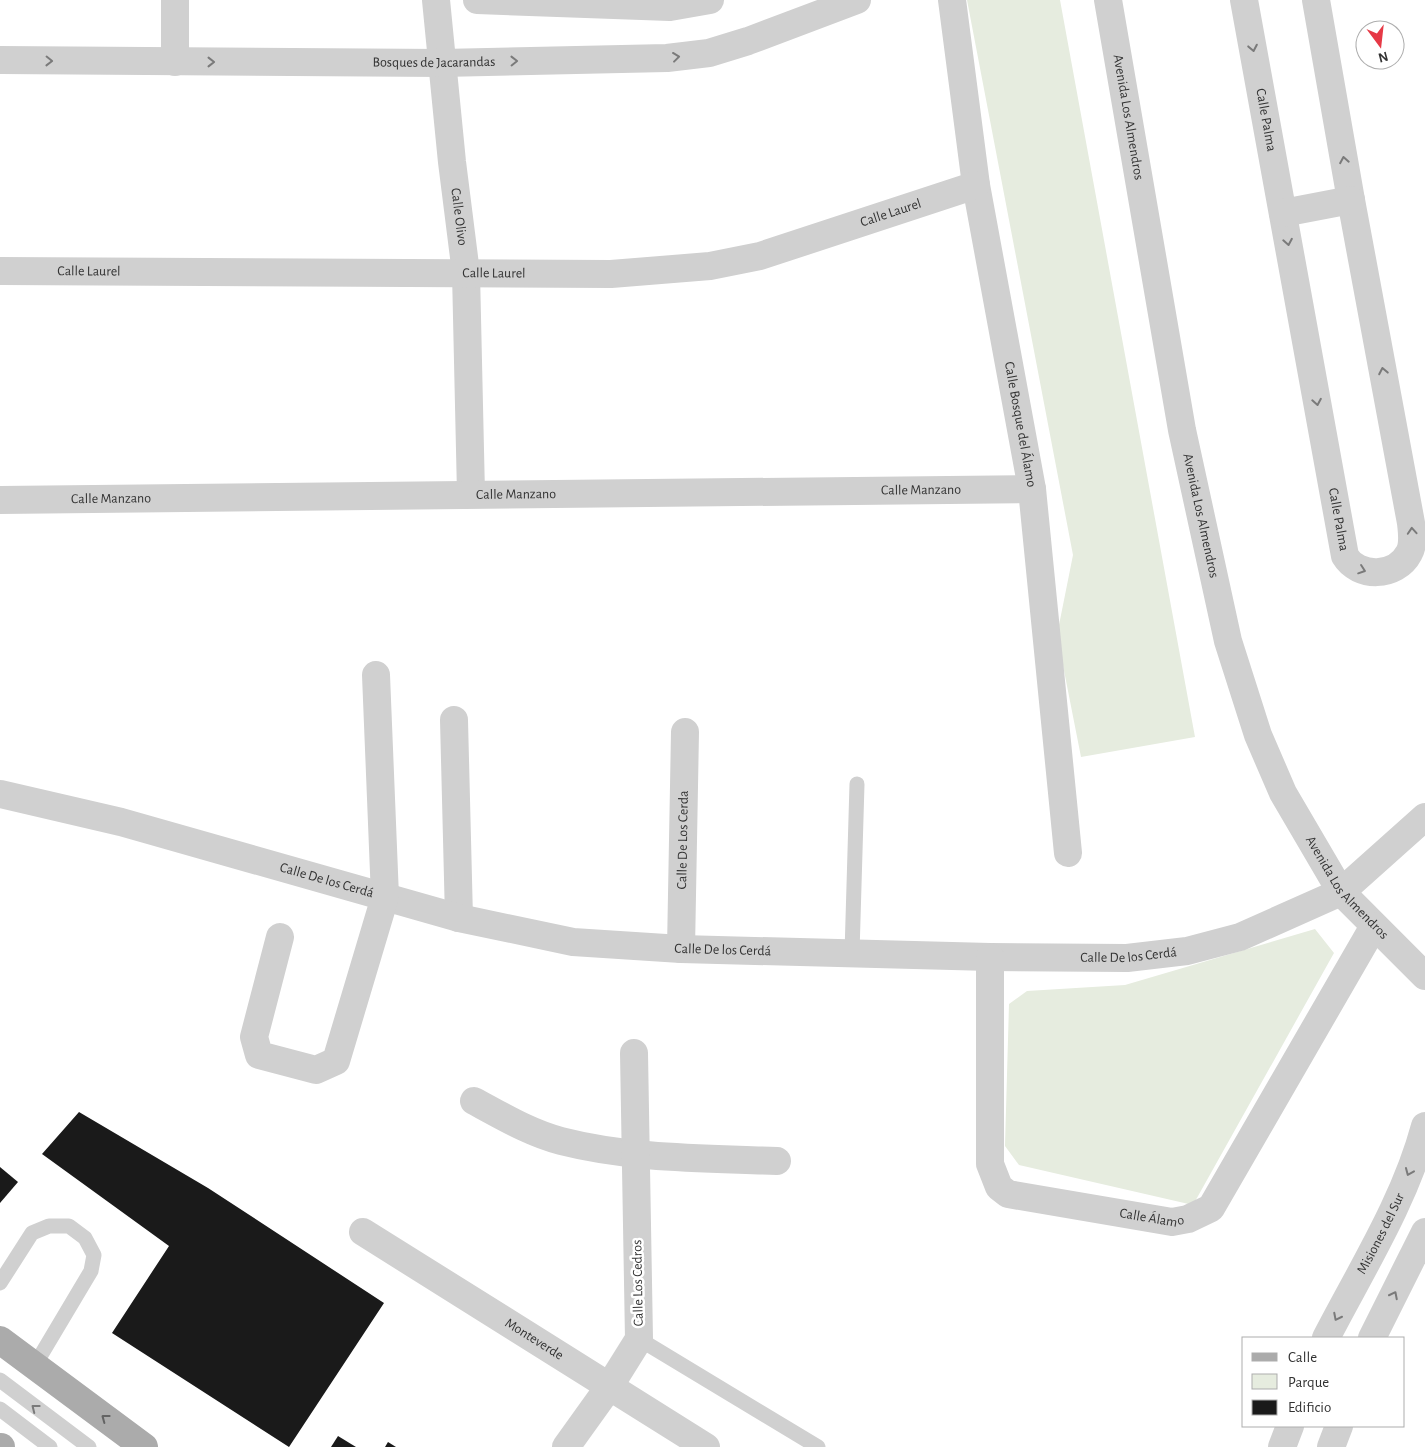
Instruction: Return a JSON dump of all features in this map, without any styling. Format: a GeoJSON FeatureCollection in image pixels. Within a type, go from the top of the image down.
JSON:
{"type":"FeatureCollection","features":[{"type":"Feature","properties":{"kind":"main road"},"geometry":{"type":"LineString","coordinates":[[0,1340],[144,1447]]}},
{"type":"Feature","properties":{"kind":"street"},"geometry":{"type":"LineString","coordinates":[[175,0],[175,62]]}},
{"type":"Feature","properties":{"kind":"street","name":"Calle Olivo"},"geometry":{"type":"LineString","coordinates":[[436,0],[466,273],[471,494]]}},
{"type":"Feature","properties":{"kind":"street"},"geometry":{"type":"LineString","coordinates":[[477,0],[670,8],[710,0]]}},
{"type":"Feature","properties":{"kind":"street","name":"Bosques de Jacarandas"},"geometry":{"type":"LineString","coordinates":[[0,60],[442,63],[667,58],[708,53],[748,41],[857,0]]}},
{"type":"Feature","properties":{"kind":"street","name":"Calle Bosque del Álamo"},"geometry":{"type":"LineString","coordinates":[[952,0],[976,184],[1032,488],[1068,853]]}},
{"type":"Feature","properties":{"kind":"street","name":"Avenida Los Almendros"},"geometry":{"type":"LineString","coordinates":[[1108,0],[1182,430],[1228,641],[1258,736],[1283,793],[1341,892],[1425,976]]}},
{"type":"Feature","properties":{"kind":"street","name":"Calle Palma"},"geometry":{"type":"LineString","coordinates":[[1244,0],[1345,556],[1349,563],[1359,570],[1369,573],[1389,569],[1405,560],[1412,542],[1411,523],[1316,0]]}},
{"type":"Feature","properties":{"kind":"street","name":"Calle Laurel"},"geometry":{"type":"LineString","coordinates":[[0,271],[611,274],[710,266],[769,254],[976,184]]}},
{"type":"Feature","properties":{"kind":"street"},"geometry":{"type":"LineString","coordinates":[[1283,213],[1351,200]]}},
{"type":"Feature","properties":{"kind":"street","name":"Calle Manzano"},"geometry":{"type":"LineString","coordinates":[[0,500],[1032,488]]}},
{"type":"Feature","properties":{"kind":"street"},"geometry":{"type":"LineString","coordinates":[[280,936],[254,1036],[259,1055],[316,1070],[336,1061],[385,897],[376,675]]}},
{"type":"Feature","properties":{"kind":"street"},"geometry":{"type":"LineString","coordinates":[[454,720],[459,918]]}},
{"type":"Feature","properties":{"kind":"street","name":"Calle De Los Cerda"},"geometry":{"type":"LineString","coordinates":[[682,948],[686,732]]}},
{"type":"Feature","properties":{"kind":"street","name":"Calle De los Cerdá"},"geometry":{"type":"LineString","coordinates":[[0,794],[121,822],[459,918],[573,942],[682,948],[990,957],[1127,958],[1187,950],[1240,937],[1341,892],[1425,817]]}},
{"type":"Feature","properties":{"kind":"street","name":"Calle Álamo"},"geometry":{"type":"LineString","coordinates":[[990,957],[990,1164],[1000,1187],[1008,1194],[1172,1222],[1188,1219],[1211,1208],[1374,926]]}},
{"type":"Feature","properties":{"kind":"street","name":"Calle Los Cedros"},"geometry":{"type":"LineString","coordinates":[[566,1447],[609,1387],[639,1339],[634,1052]]}},
{"type":"Feature","properties":{"kind":"street"},"geometry":{"type":"LineString","coordinates":[[474,1101],[530,1131],[561,1141],[636,1156],[777,1160]]}},
{"type":"Feature","properties":{"kind":"street","name":"Misiones del Sur"},"geometry":{"type":"LineString","coordinates":[[1327,1337],[1394,1208],[1418,1151],[1425,1126]]}},
{"type":"Feature","properties":{"kind":"street"},"geometry":{"type":"LineString","coordinates":[[1394,1208],[1425,1227]]}},
{"type":"Feature","properties":{"kind":"street","name":"Monteverde"},"geometry":{"type":"LineString","coordinates":[[363,1232],[706,1447]]}},
{"type":"Feature","properties":{"kind":"street"},"geometry":{"type":"LineString","coordinates":[[1373,1337],[1416,1275],[1425,1232]]}},
{"type":"Feature","properties":{"kind":"street"},"geometry":{"type":"LineString","coordinates":[[1371,1250],[1416,1275]]}},
{"type":"Feature","properties":{"kind":"street"},"geometry":{"type":"LineString","coordinates":[[1282,1447],[1290,1427]]}},
{"type":"Feature","properties":{"kind":"street"},"geometry":{"type":"LineString","coordinates":[[1331,1447],[1338,1427]]}},
{"type":"Feature","properties":{"kind":"lane"},"geometry":{"type":"LineString","coordinates":[[852,954],[857,784]]}},
{"type":"Feature","properties":{"kind":"lane"},"geometry":{"type":"LineString","coordinates":[[0,1283],[32,1233],[49,1226],[69,1226],[85,1238],[94,1255],[91,1271],[35,1365]]}},
{"type":"Feature","properties":{"kind":"lane"},"geometry":{"type":"LineString","coordinates":[[639,1339],[818,1447]]}},
{"type":"Feature","properties":{"kind":"lane"},"geometry":{"type":"LineString","coordinates":[[0,1380],[89,1447]]}},
{"type":"Feature","properties":{"kind":"lane"},"geometry":{"type":"LineString","coordinates":[[0,1409],[50,1447]]}},
{"type":"Feature","properties":{"kind":"green space"},"geometry":{"type":"Polygon","coordinates":[[[967,0],[1060,0],[1195,737],[1081,757],[1057,635],[1073,555],[967,0]]]}},
{"type":"Feature","properties":{"kind":"green space"},"geometry":{"type":"Polygon","coordinates":[[[1315,929],[1334,953],[1193,1205],[1019,1165],[1005,1146],[1009,1004],[1027,991],[1125,985],[1315,929]]]}},
{"type":"Feature","properties":{"kind":"building"},"geometry":{"type":"Polygon","coordinates":[[[79,1112],[208,1188],[384,1303],[289,1447],[112,1333],[169,1246],[42,1154],[79,1112]]]}},
{"type":"Feature","properties":{"kind":"building"},"geometry":{"type":"Polygon","coordinates":[[[0,1167],[18,1182],[0,1203],[0,1167]]]}},
{"type":"Feature","properties":{"kind":"building"},"geometry":{"type":"Polygon","coordinates":[[[338,1436],[356,1447],[331,1447],[338,1436]]]}},
{"type":"Feature","properties":{"kind":"building"},"geometry":{"type":"Polygon","coordinates":[[[388,1442],[396,1447],[385,1447],[388,1442]]]}}]}
